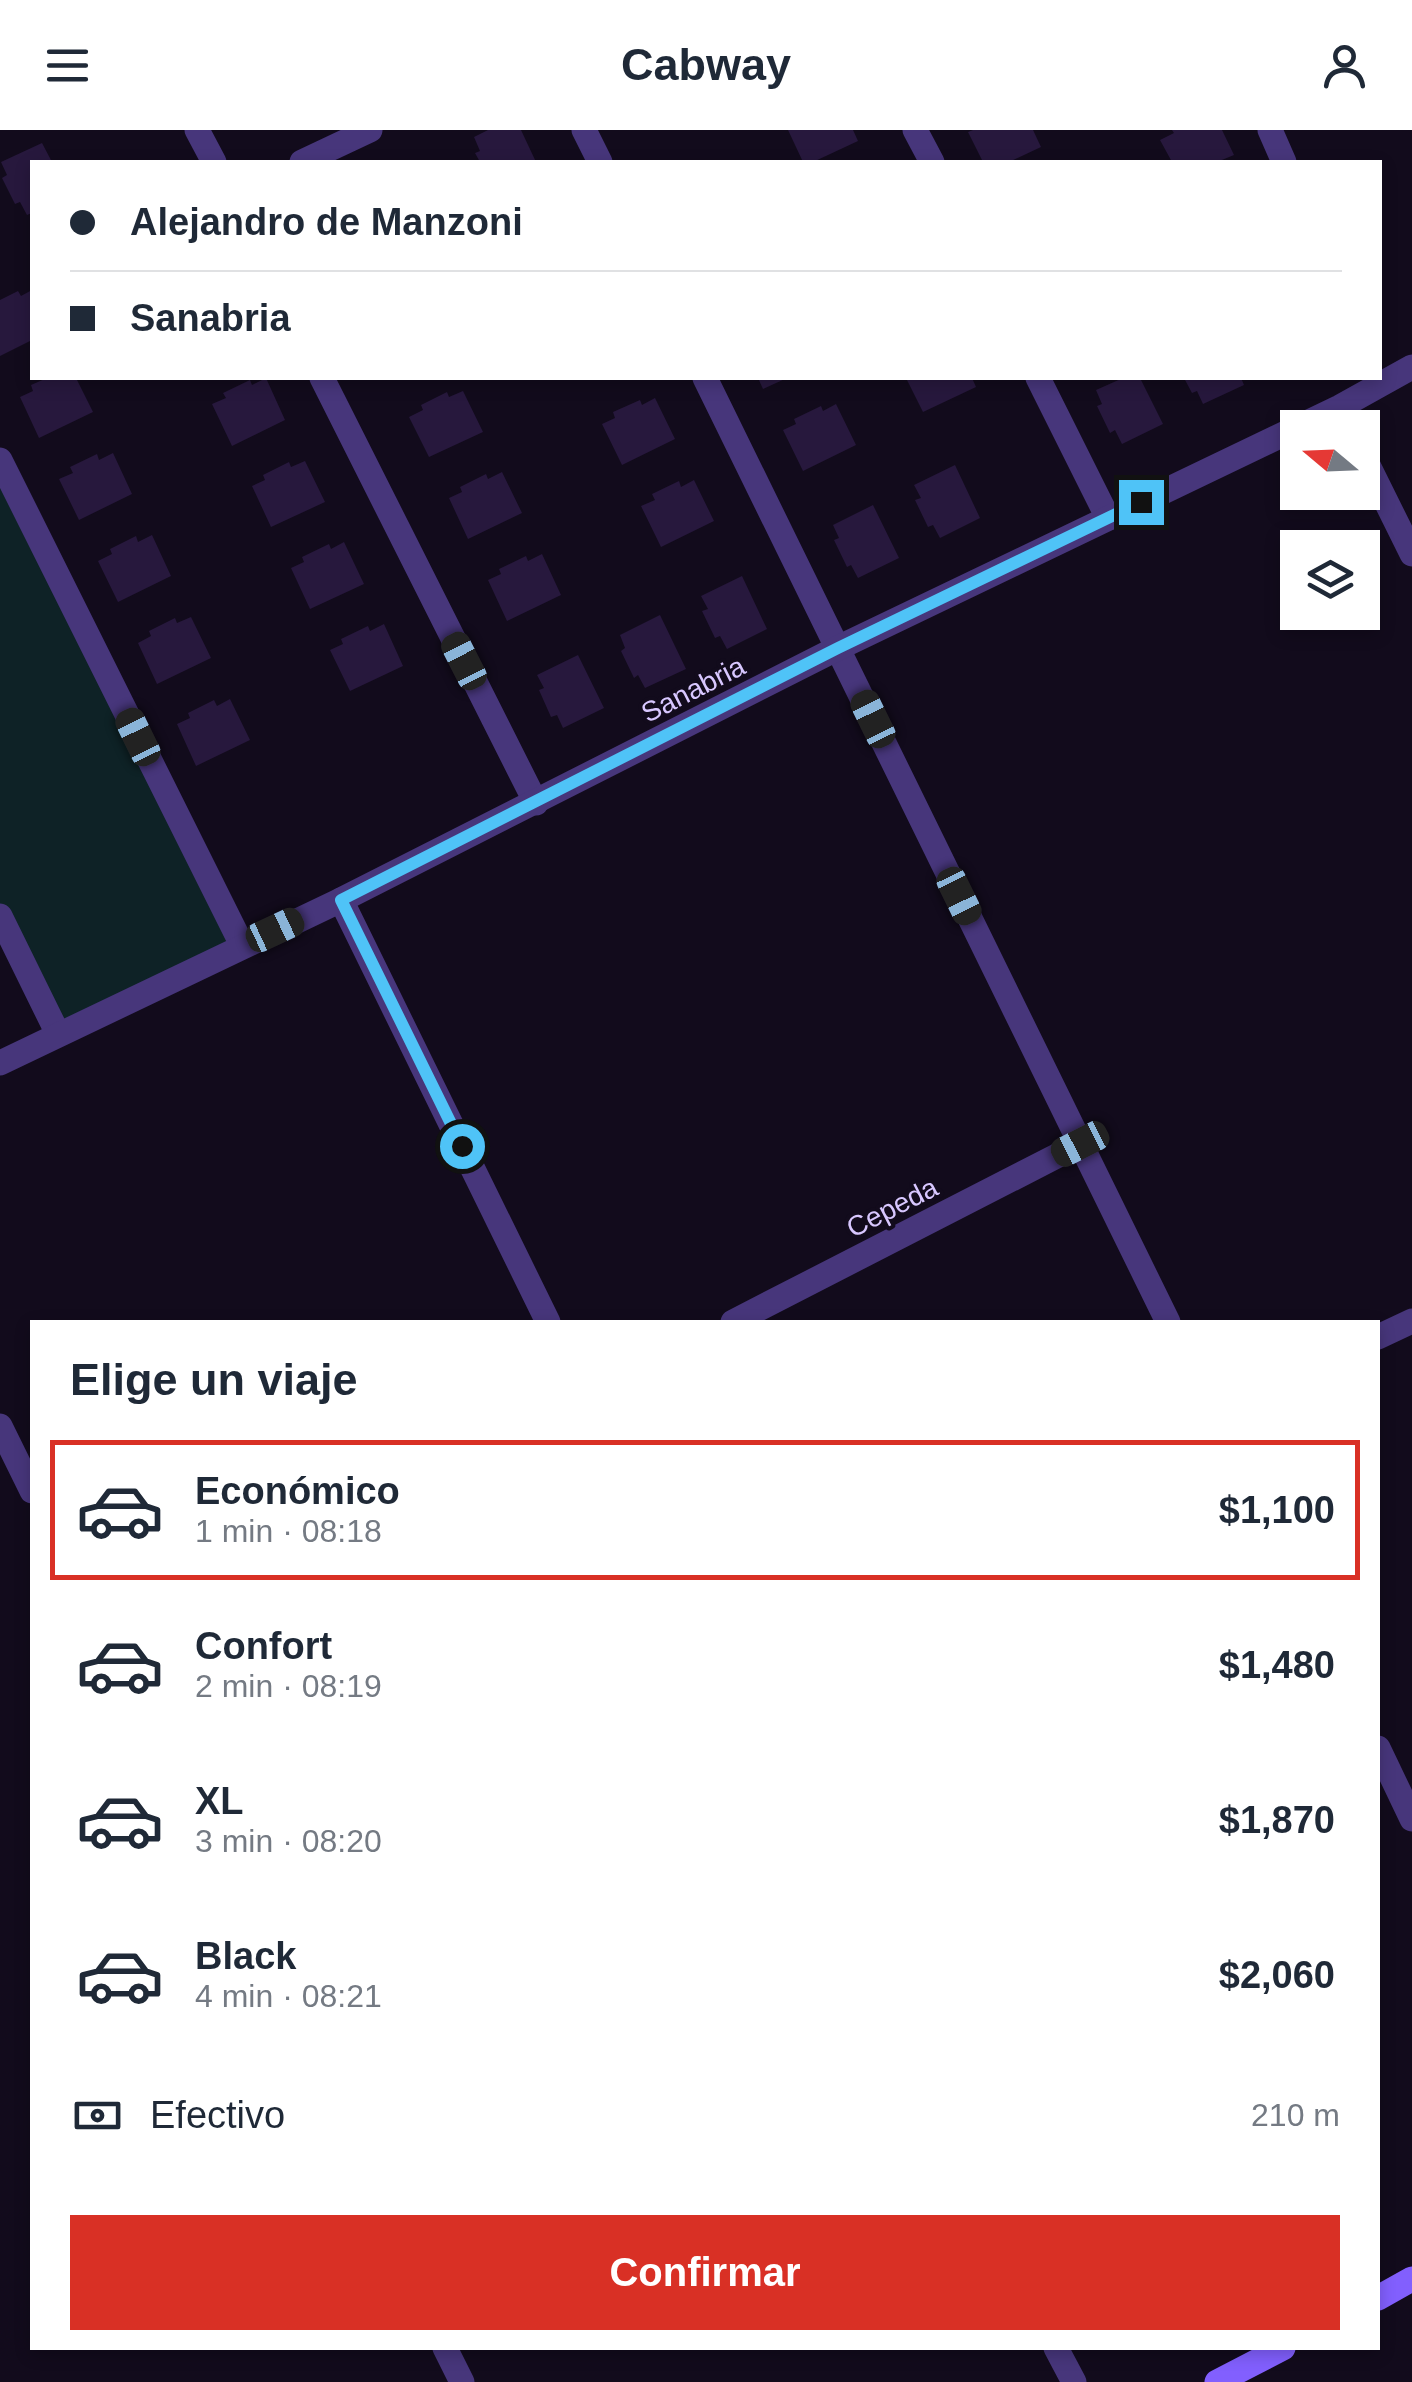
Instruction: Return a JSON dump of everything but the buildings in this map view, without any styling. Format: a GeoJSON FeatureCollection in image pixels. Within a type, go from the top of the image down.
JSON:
{"type":"FeatureCollection","features":[{"type":"Feature","properties":{"kind":"street"},"geometry":{"type":"LineString","coordinates":[[197,130],[213,160]]}},
{"type":"Feature","properties":{"kind":"street"},"geometry":{"type":"LineString","coordinates":[[306,160],[370,130]]}},
{"type":"Feature","properties":{"kind":"street"},"geometry":{"type":"LineString","coordinates":[[584,130],[599,160]]}},
{"type":"Feature","properties":{"kind":"street"},"geometry":{"type":"LineString","coordinates":[[916,130],[931,160]]}},
{"type":"Feature","properties":{"kind":"street"},"geometry":{"type":"LineString","coordinates":[[1270,130],[1283,160]]}},
{"type":"Feature","properties":{"kind":"street","name":"Sanabria"},"geometry":{"type":"LineString","coordinates":[[1382,379],[1412,366]]}},
{"type":"Feature","properties":{"kind":"street"},"geometry":{"type":"LineString","coordinates":[[323,380],[536,803]]}},
{"type":"Feature","properties":{"kind":"street"},"geometry":{"type":"LineString","coordinates":[[707,380],[1167,1320]]}},
{"type":"Feature","properties":{"kind":"street"},"geometry":{"type":"LineString","coordinates":[[1039,380],[1108,518]]}},
{"type":"Feature","properties":{"kind":"street","name":"Sanabria"},"geometry":{"type":"LineString","coordinates":[[1352,410],[1380,380]]}},
{"type":"Feature","properties":{"kind":"street","name":"Sanabria"},"geometry":{"type":"LineString","coordinates":[[0,1063],[341,900],[838,648],[1108,518],[1280,445]]}},
{"type":"Feature","properties":{"kind":"street"},"geometry":{"type":"LineString","coordinates":[[0,460],[242,945]]}},
{"type":"Feature","properties":{"kind":"street"},"geometry":{"type":"LineString","coordinates":[[1380,489],[1412,554]]}},
{"type":"Feature","properties":{"kind":"street"},"geometry":{"type":"LineString","coordinates":[[341,900],[547,1320]]}},
{"type":"Feature","properties":{"kind":"street"},"geometry":{"type":"LineString","coordinates":[[0,916],[58,1034]]}},
{"type":"Feature","properties":{"kind":"street","name":"Cepeda"},"geometry":{"type":"LineString","coordinates":[[736,1320],[1080,1144]]}},
{"type":"Feature","properties":{"kind":"street"},"geometry":{"type":"LineString","coordinates":[[1380,1337],[1412,1320]]}},
{"type":"Feature","properties":{"kind":"street"},"geometry":{"type":"LineString","coordinates":[[0,1426],[30,1487]]}},
{"type":"Feature","properties":{"kind":"street"},"geometry":{"type":"LineString","coordinates":[[1380,1752],[1412,1819]]}},
{"type":"Feature","properties":{"kind":"street"},"geometry":{"type":"LineString","coordinates":[[1380,2297],[1412,2280]]}},
{"type":"Feature","properties":{"kind":"street"},"geometry":{"type":"LineString","coordinates":[[447,2350],[462,2382]]}},
{"type":"Feature","properties":{"kind":"street"},"geometry":{"type":"LineString","coordinates":[[1057,2350],[1074,2382]]}},
{"type":"Feature","properties":{"kind":"street"},"geometry":{"type":"LineString","coordinates":[[1218,2382],[1279,2350]]}},
{"type":"Feature","properties":{"kind":"green space"},"geometry":{"type":"Polygon","coordinates":[[[0,460],[242,945],[58,1034],[0,916],[0,460]]]}},
{"type":"Feature","properties":{"kind":"route"},"geometry":{"type":"LineString","coordinates":[[462,1146],[341,900],[838,648],[1141,502]]}}]}
